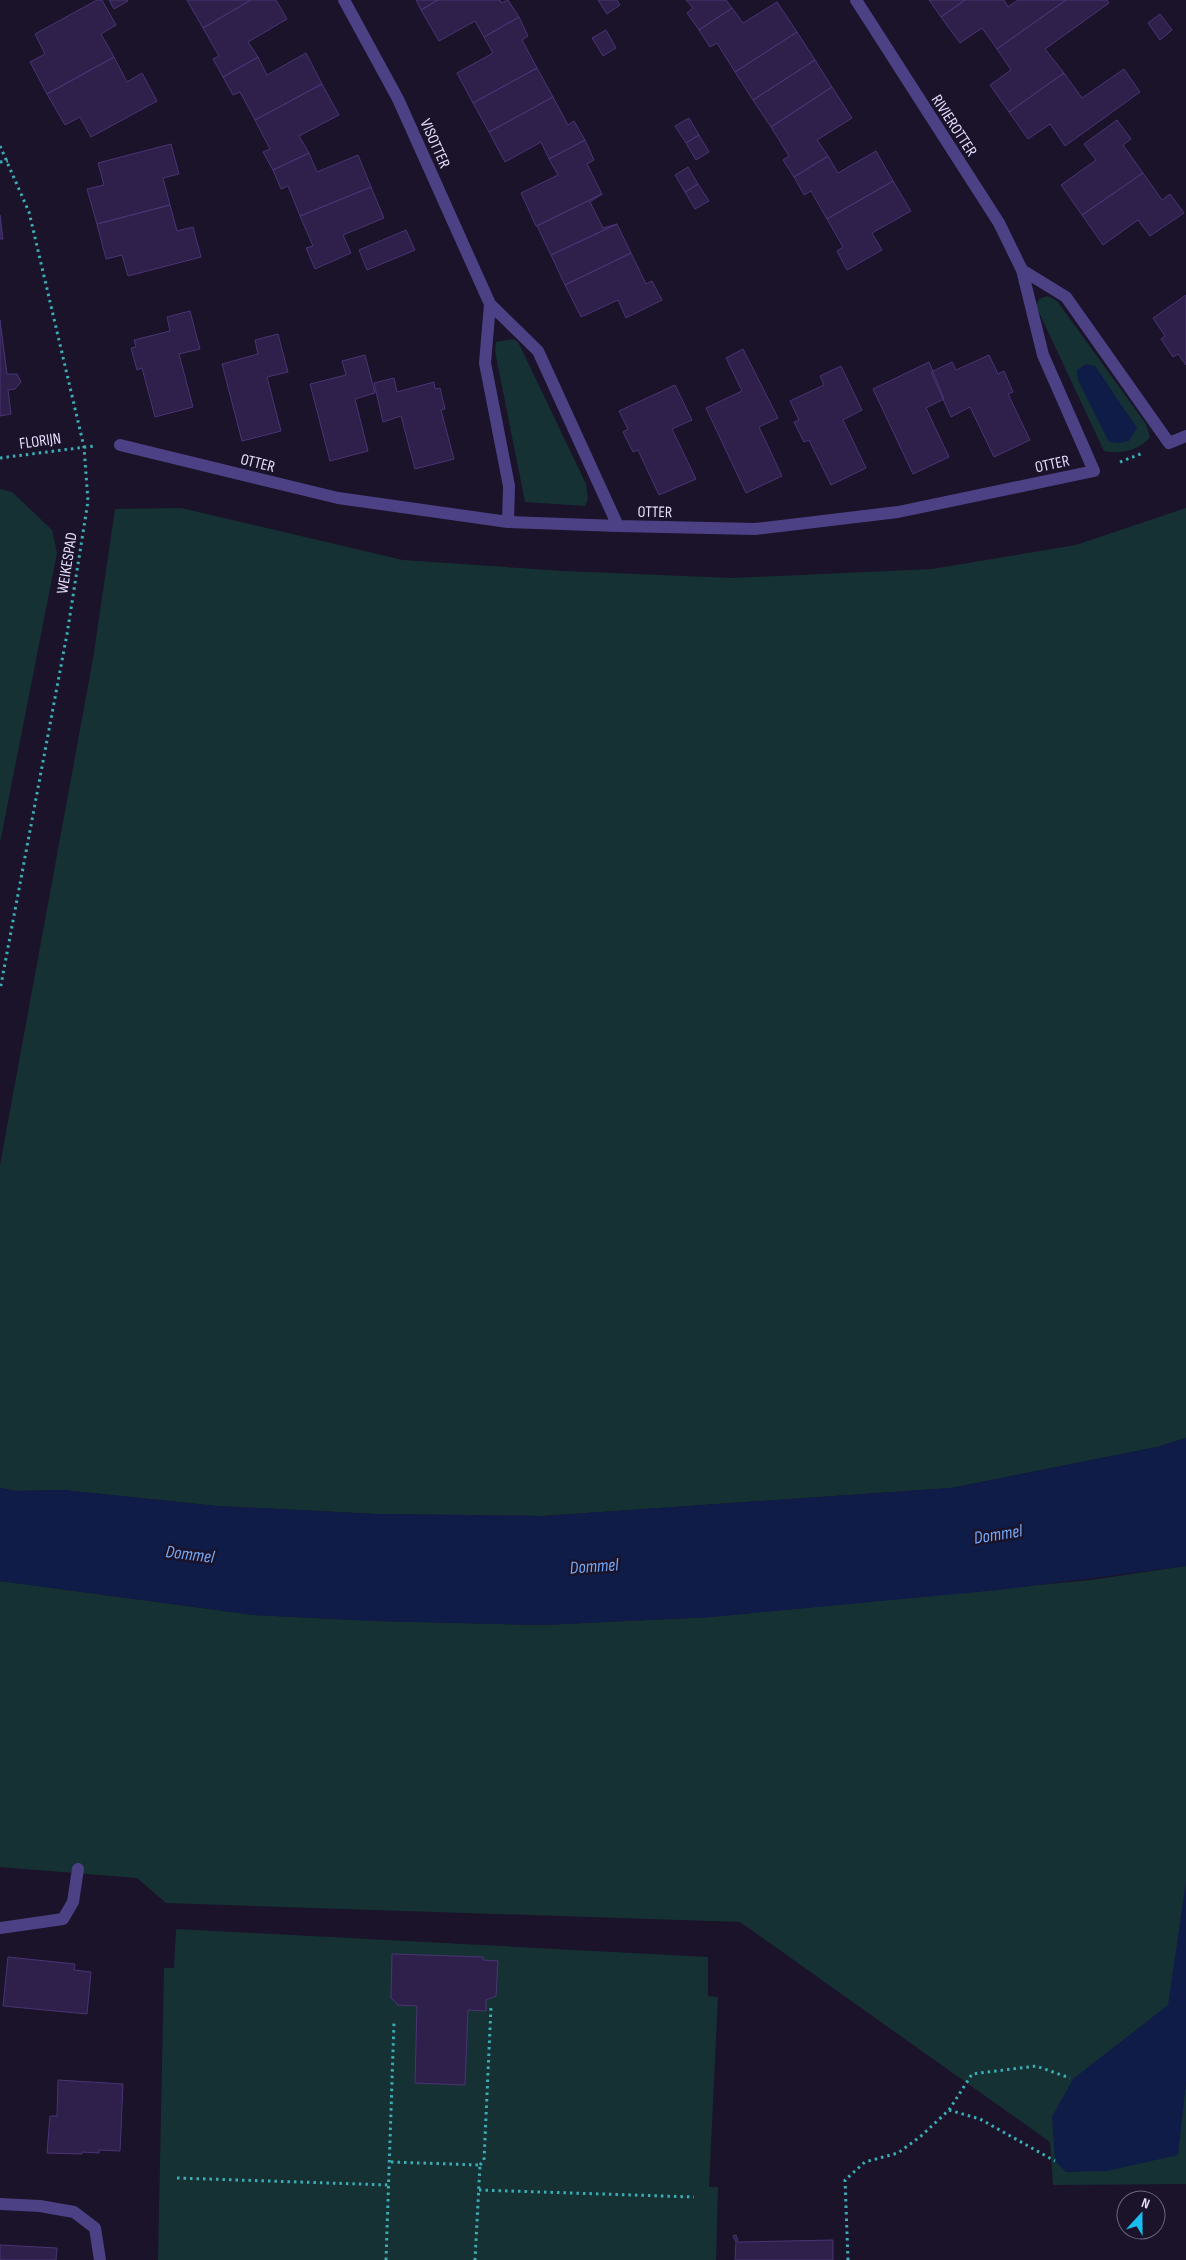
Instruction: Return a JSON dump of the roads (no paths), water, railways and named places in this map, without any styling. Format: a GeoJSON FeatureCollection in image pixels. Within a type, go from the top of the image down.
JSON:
{"type":"FeatureCollection","features":[{"type":"Feature","properties":{"kind":"street","name":"VISOTTER"},"geometry":{"type":"LineString","coordinates":[[344,0],[398,99],[490,304],[538,351],[618,526]]}},
{"type":"Feature","properties":{"kind":"street","name":"RIVIEROTTER"},"geometry":{"type":"LineString","coordinates":[[856,0],[999,223],[1022,270],[1043,356],[1094,471]]}},
{"type":"Feature","properties":{"kind":"street"},"geometry":{"type":"LineString","coordinates":[[1022,270],[1066,297],[1169,443],[1186,436]]}},
{"type":"Feature","properties":{"kind":"street","name":"VISOTTER"},"geometry":{"type":"LineString","coordinates":[[490,304],[485,364],[509,486],[508,522]]}},
{"type":"Feature","properties":{"kind":"street","name":"OTTER"},"geometry":{"type":"LineString","coordinates":[[120,445],[338,498],[508,522],[618,526],[754,529],[898,512],[1094,471]]}},
{"type":"Feature","properties":{"kind":"street"},"geometry":{"type":"LineString","coordinates":[[0,1928],[63,1919],[73,1902],[78,1869]]}},
{"type":"Feature","properties":{"kind":"street"},"geometry":{"type":"LineString","coordinates":[[0,2204],[40,2206],[74,2212],[94,2228],[100,2260]]}},
{"type":"Feature","properties":{"kind":"water"},"geometry":{"type":"Polygon","coordinates":[[[1086,364],[1095,366],[1137,428],[1129,441],[1109,442],[1078,380],[1077,370],[1086,364]]]}},
{"type":"Feature","properties":{"kind":"water","name":"Dommel"},"geometry":{"type":"Polygon","coordinates":[[[1186,1438],[1186,1566],[999,1590],[711,1617],[541,1625],[375,1621],[254,1615],[0,1581],[0,1488],[16,1491],[63,1490],[217,1506],[376,1514],[543,1516],[951,1488],[1157,1447],[1186,1438]]]}},
{"type":"Feature","properties":{"kind":"water"},"geometry":{"type":"Polygon","coordinates":[[[1186,1881],[1186,2082],[1178,2155],[1107,2171],[1066,2172],[1055,2161],[1052,2117],[1073,2079],[1168,2005],[1186,1881]]]}}]}
